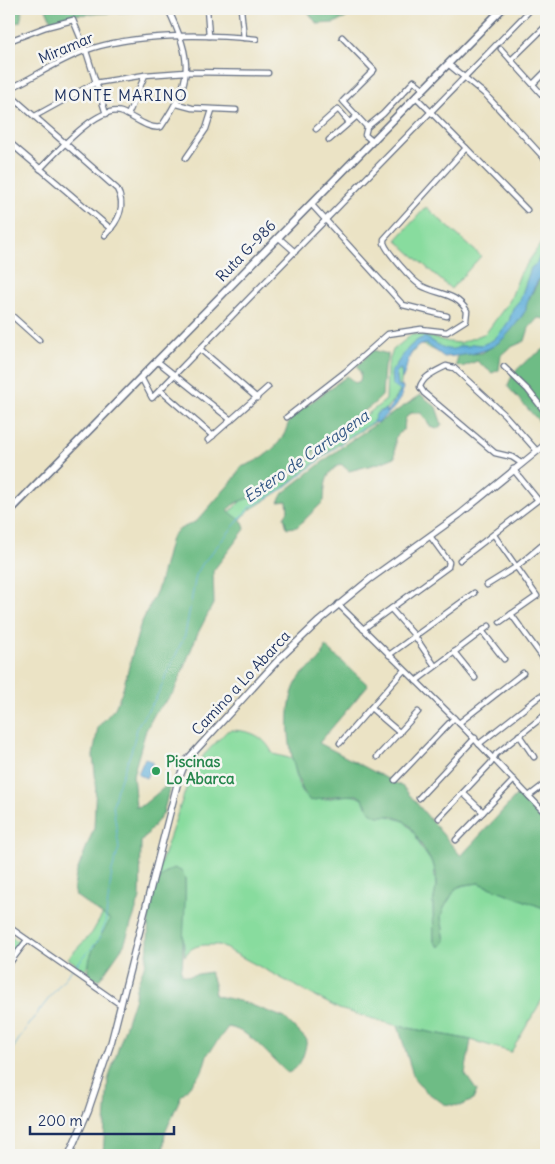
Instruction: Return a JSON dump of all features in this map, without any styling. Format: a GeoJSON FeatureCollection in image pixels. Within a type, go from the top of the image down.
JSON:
{"type":"FeatureCollection","features":[{"type":"Feature","properties":{"kind":"main road","name":"Ruta G-986"},"geometry":{"type":"LineString","coordinates":[[9,512],[502,9]]}},
{"type":"Feature","properties":{"kind":"main road","name":"Camino a Lo Abarca"},"geometry":{"type":"LineString","coordinates":[[70,1155],[99,1080],[122,1004],[183,767],[193,752],[279,659],[338,604],[430,536],[546,444]]}},
{"type":"Feature","properties":{"kind":"street"},"geometry":{"type":"LineString","coordinates":[[40,169],[66,143],[106,114],[118,112],[153,127],[161,127],[176,104],[184,86],[186,72],[178,36],[168,9]]}},
{"type":"Feature","properties":{"kind":"street"},"geometry":{"type":"LineString","coordinates":[[207,9],[209,36]]}},
{"type":"Feature","properties":{"kind":"street"},"geometry":{"type":"LineString","coordinates":[[242,9],[244,38]]}},
{"type":"Feature","properties":{"kind":"street"},"geometry":{"type":"LineString","coordinates":[[141,377],[152,398],[531,9]]}},
{"type":"Feature","properties":{"kind":"street"},"geometry":{"type":"LineString","coordinates":[[9,42],[46,27],[73,20],[86,51],[106,114]]}},
{"type":"Feature","properties":{"kind":"street"},"geometry":{"type":"LineString","coordinates":[[511,60],[546,26]]}},
{"type":"Feature","properties":{"kind":"street","name":"Miramar"},"geometry":{"type":"LineString","coordinates":[[9,89],[45,69],[86,51],[109,44],[178,36],[256,39]]}},
{"type":"Feature","properties":{"kind":"street"},"geometry":{"type":"LineString","coordinates":[[342,37],[374,70],[343,101],[367,127]]}},
{"type":"Feature","properties":{"kind":"street"},"geometry":{"type":"LineString","coordinates":[[501,49],[546,99]]}},
{"type":"Feature","properties":{"kind":"street"},"geometry":{"type":"LineString","coordinates":[[448,64],[466,76],[486,95],[546,160]]}},
{"type":"Feature","properties":{"kind":"street"},"geometry":{"type":"LineString","coordinates":[[533,84],[546,71]]}},
{"type":"Feature","properties":{"kind":"street"},"geometry":{"type":"LineString","coordinates":[[35,116],[95,83],[145,74],[186,72],[268,73]]}},
{"type":"Feature","properties":{"kind":"street"},"geometry":{"type":"LineString","coordinates":[[128,115],[145,74]]}},
{"type":"Feature","properties":{"kind":"street"},"geometry":{"type":"LineString","coordinates":[[372,141],[365,135],[367,127],[383,114],[414,81],[424,89]]}},
{"type":"Feature","properties":{"kind":"street"},"geometry":{"type":"LineString","coordinates":[[9,94],[117,189],[121,200],[121,211],[105,235]]}},
{"type":"Feature","properties":{"kind":"street"},"geometry":{"type":"LineString","coordinates":[[416,97],[527,210]]}},
{"type":"Feature","properties":{"kind":"street"},"geometry":{"type":"LineString","coordinates":[[176,104],[212,110],[236,110]]}},
{"type":"Feature","properties":{"kind":"street"},"geometry":{"type":"LineString","coordinates":[[316,129],[338,109],[349,122]]}},
{"type":"Feature","properties":{"kind":"street"},"geometry":{"type":"LineString","coordinates":[[186,158],[206,129],[212,110]]}},
{"type":"Feature","properties":{"kind":"street"},"geometry":{"type":"LineString","coordinates":[[329,140],[357,116]]}},
{"type":"Feature","properties":{"kind":"street"},"geometry":{"type":"LineString","coordinates":[[9,142],[110,229]]}},
{"type":"Feature","properties":{"kind":"street"},"geometry":{"type":"LineString","coordinates":[[287,417],[376,347],[388,334],[421,329],[447,332],[465,322],[467,314],[460,302],[451,295],[417,283],[384,243],[384,239],[466,148]]}},
{"type":"Feature","properties":{"kind":"street"},"geometry":{"type":"LineString","coordinates":[[311,204],[403,305],[447,316]]}},
{"type":"Feature","properties":{"kind":"street"},"geometry":{"type":"LineString","coordinates":[[278,236],[294,252]]}},
{"type":"Feature","properties":{"kind":"street"},"geometry":{"type":"LineString","coordinates":[[9,313],[39,340]]}},
{"type":"Feature","properties":{"kind":"street"},"geometry":{"type":"LineString","coordinates":[[200,349],[257,398]]}},
{"type":"Feature","properties":{"kind":"street"},"geometry":{"type":"LineString","coordinates":[[157,361],[231,420]]}},
{"type":"Feature","properties":{"kind":"street"},"geometry":{"type":"LineString","coordinates":[[521,463],[512,457],[495,454],[424,393],[421,389],[421,383],[433,373],[446,366],[454,368],[504,414],[537,450]]}},
{"type":"Feature","properties":{"kind":"street"},"geometry":{"type":"LineString","coordinates":[[504,367],[528,390],[546,413]]}},
{"type":"Feature","properties":{"kind":"street"},"geometry":{"type":"LineString","coordinates":[[208,440],[268,387]]}},
{"type":"Feature","properties":{"kind":"street"},"geometry":{"type":"LineString","coordinates":[[160,390],[213,436]]}},
{"type":"Feature","properties":{"kind":"street"},"geometry":{"type":"LineString","coordinates":[[460,560],[538,500],[513,470]]}},
{"type":"Feature","properties":{"kind":"street"},"geometry":{"type":"LineString","coordinates":[[494,535],[537,596],[500,622]]}},
{"type":"Feature","properties":{"kind":"street"},"geometry":{"type":"LineString","coordinates":[[363,629],[449,565],[430,536]]}},
{"type":"Feature","properties":{"kind":"street"},"geometry":{"type":"LineString","coordinates":[[487,585],[516,567],[546,542]]}},
{"type":"Feature","properties":{"kind":"street"},"geometry":{"type":"LineString","coordinates":[[388,655],[474,593]]}},
{"type":"Feature","properties":{"kind":"street"},"geometry":{"type":"LineString","coordinates":[[338,604],[475,738],[546,814]]}},
{"type":"Feature","properties":{"kind":"street"},"geometry":{"type":"LineString","coordinates":[[391,609],[414,635],[435,666]]}},
{"type":"Feature","properties":{"kind":"street"},"geometry":{"type":"LineString","coordinates":[[511,614],[546,662]]}},
{"type":"Feature","properties":{"kind":"street"},"geometry":{"type":"LineString","coordinates":[[416,681],[489,626]]}},
{"type":"Feature","properties":{"kind":"street"},"geometry":{"type":"LineString","coordinates":[[482,631],[504,658]]}},
{"type":"Feature","properties":{"kind":"street"},"geometry":{"type":"LineString","coordinates":[[454,652],[475,678]]}},
{"type":"Feature","properties":{"kind":"street"},"geometry":{"type":"LineString","coordinates":[[340,743],[404,670]]}},
{"type":"Feature","properties":{"kind":"street"},"geometry":{"type":"LineString","coordinates":[[459,723],[523,673]]}},
{"type":"Feature","properties":{"kind":"street"},"geometry":{"type":"LineString","coordinates":[[480,744],[540,696]]}},
{"type":"Feature","properties":{"kind":"street"},"geometry":{"type":"LineString","coordinates":[[371,708],[400,732]]}},
{"type":"Feature","properties":{"kind":"street"},"geometry":{"type":"LineString","coordinates":[[377,757],[418,712]]}},
{"type":"Feature","properties":{"kind":"street"},"geometry":{"type":"LineString","coordinates":[[439,818],[493,758],[518,735],[545,716]]}},
{"type":"Feature","properties":{"kind":"street"},"geometry":{"type":"LineString","coordinates":[[395,780],[454,718]]}},
{"type":"Feature","properties":{"kind":"street"},"geometry":{"type":"LineString","coordinates":[[518,735],[534,756]]}},
{"type":"Feature","properties":{"kind":"street"},"geometry":{"type":"LineString","coordinates":[[419,798],[475,738]]}},
{"type":"Feature","properties":{"kind":"street"},"geometry":{"type":"LineString","coordinates":[[456,840],[514,780]]}},
{"type":"Feature","properties":{"kind":"street"},"geometry":{"type":"LineString","coordinates":[[529,796],[546,783]]}},
{"type":"Feature","properties":{"kind":"street"},"geometry":{"type":"LineString","coordinates":[[463,793],[483,812]]}},
{"type":"Feature","properties":{"kind":"street"},"geometry":{"type":"LineString","coordinates":[[9,927],[122,1004]]}},
{"type":"Feature","properties":{"kind":"street"},"geometry":{"type":"LineString","coordinates":[[9,964],[27,940]]}},
{"type":"Feature","properties":{"kind":"green space"},"geometry":{"type":"Polygon","coordinates":[[[9,9],[23,9],[20,22],[9,24],[9,9]]]}},
{"type":"Feature","properties":{"kind":"green space"},"geometry":{"type":"Polygon","coordinates":[[[46,9],[151,9],[72,15],[52,23],[46,9]]]}},
{"type":"Feature","properties":{"kind":"green space"},"geometry":{"type":"Polygon","coordinates":[[[306,9],[349,10],[346,18],[334,23],[317,24],[306,9]]]}},
{"type":"Feature","properties":{"kind":"green space"},"geometry":{"type":"Polygon","coordinates":[[[426,207],[481,256],[451,289],[396,240],[426,207]]]}},
{"type":"Feature","properties":{"kind":"green space"},"geometry":{"type":"Polygon","coordinates":[[[546,236],[546,262],[514,320],[504,332],[492,343],[462,352],[442,354],[423,345],[418,346],[403,364],[400,392],[374,423],[338,444],[281,490],[248,511],[202,566],[161,654],[138,712],[129,790],[121,911],[113,930],[84,971],[68,958],[92,933],[109,903],[109,752],[115,723],[134,668],[212,529],[242,500],[264,494],[297,473],[316,453],[386,400],[387,368],[393,350],[411,335],[420,334],[460,343],[486,333],[510,300],[520,274],[546,236]]]}},
{"type":"Feature","properties":{"kind":"green space"},"geometry":{"type":"Polygon","coordinates":[[[546,263],[546,319],[538,318],[529,328],[525,341],[509,348],[501,355],[499,370],[492,373],[477,361],[462,367],[456,365],[458,355],[482,353],[502,340],[523,315],[526,304],[542,275],[540,273],[546,263]]]}},
{"type":"Feature","properties":{"kind":"green space"},"geometry":{"type":"Polygon","coordinates":[[[546,348],[546,429],[508,387],[518,369],[546,348]]]}},
{"type":"Feature","properties":{"kind":"green space"},"geometry":{"type":"Polygon","coordinates":[[[373,350],[388,354],[384,367],[382,396],[339,429],[275,484],[260,494],[236,503],[227,510],[243,522],[245,529],[213,571],[214,602],[197,635],[174,692],[155,713],[146,730],[133,775],[136,807],[143,805],[171,782],[163,814],[141,842],[140,898],[124,945],[100,979],[91,980],[89,972],[90,956],[110,920],[76,896],[74,888],[76,874],[94,828],[96,782],[93,756],[98,727],[115,708],[122,692],[140,626],[158,588],[171,538],[178,530],[197,521],[234,479],[241,467],[259,459],[274,448],[284,435],[292,416],[347,376],[355,383],[360,381],[361,374],[357,366],[373,350]]]}},
{"type":"Feature","properties":{"kind":"green space"},"geometry":{"type":"Polygon","coordinates":[[[421,395],[436,407],[442,425],[437,429],[431,427],[421,413],[410,413],[405,419],[404,429],[395,438],[395,457],[349,471],[341,464],[336,467],[327,479],[324,501],[297,527],[287,528],[284,517],[288,511],[287,501],[278,502],[283,493],[347,443],[421,395]]]}},
{"type":"Feature","properties":{"kind":"green space"},"geometry":{"type":"Polygon","coordinates":[[[325,646],[368,685],[319,743],[403,787],[461,856],[519,793],[546,822],[546,909],[479,883],[464,885],[456,888],[444,908],[441,917],[445,941],[440,947],[434,942],[433,904],[436,873],[434,866],[410,826],[393,816],[377,816],[370,812],[363,799],[357,795],[334,796],[310,801],[297,776],[293,760],[290,742],[289,707],[298,680],[317,662],[325,646]]]}},
{"type":"Feature","properties":{"kind":"green space"},"geometry":{"type":"Polygon","coordinates":[[[227,731],[251,733],[266,743],[273,754],[293,759],[298,783],[305,796],[318,799],[344,796],[358,797],[363,799],[366,806],[404,821],[414,832],[421,847],[434,866],[436,888],[433,904],[434,942],[439,947],[445,941],[441,917],[444,908],[456,888],[464,885],[479,883],[546,909],[546,993],[511,1052],[471,1040],[398,1026],[339,1009],[219,945],[196,947],[185,956],[183,937],[185,877],[167,871],[152,889],[196,763],[227,731]]]}},
{"type":"Feature","properties":{"kind":"green space"},"geometry":{"type":"Polygon","coordinates":[[[174,868],[181,871],[185,877],[181,973],[187,976],[210,972],[215,987],[214,995],[243,1002],[285,1018],[307,1040],[305,1050],[302,1060],[288,1073],[246,1034],[228,1027],[207,1055],[202,1072],[181,1096],[165,1133],[163,1155],[103,1155],[108,1080],[146,960],[151,896],[155,885],[174,868]]]}},
{"type":"Feature","properties":{"kind":"green space"},"geometry":{"type":"Polygon","coordinates":[[[9,935],[19,942],[9,953],[9,935]]]}},
{"type":"Feature","properties":{"kind":"green space"},"geometry":{"type":"Polygon","coordinates":[[[398,1026],[471,1040],[465,1074],[477,1091],[473,1100],[460,1106],[444,1104],[424,1090],[414,1078],[398,1026]]]}},
{"type":"Feature","properties":{"kind":"water"},"geometry":{"type":"Polygon","coordinates":[[[546,245],[546,263],[540,273],[542,274],[529,297],[526,310],[508,334],[492,347],[472,354],[444,357],[427,344],[415,348],[409,357],[402,379],[401,369],[396,371],[398,385],[403,387],[398,403],[377,423],[373,422],[377,413],[386,409],[386,413],[401,391],[392,385],[391,372],[413,343],[424,337],[446,349],[455,349],[472,344],[482,345],[493,340],[501,332],[509,321],[513,308],[520,300],[531,268],[536,264],[546,245]]]}},
{"type":"Feature","properties":{"kind":"water"},"geometry":{"type":"Polygon","coordinates":[[[145,758],[153,762],[146,778],[138,774],[145,758]]]}},
{"type":"Feature","properties":{"kind":"waterway","name":"Estero de Cartagena"},"geometry":{"type":"LineString","coordinates":[[9,1055],[28,1025],[69,973],[98,941],[105,924],[112,871],[119,848],[113,805],[117,789],[131,752],[138,725],[156,698],[185,635],[196,575],[203,563],[249,508],[283,489],[357,431],[373,422]]}},
{"type":"Feature","properties":{"kind":"place","name":"Piscinas Lo Abarca"},"geometry":{"type":"Point","coordinates":[156,771]}},
{"type":"Feature","properties":{"kind":"district","name":"MONTE MARINO"},"geometry":{"type":"Point","coordinates":[121,95]}}]}
